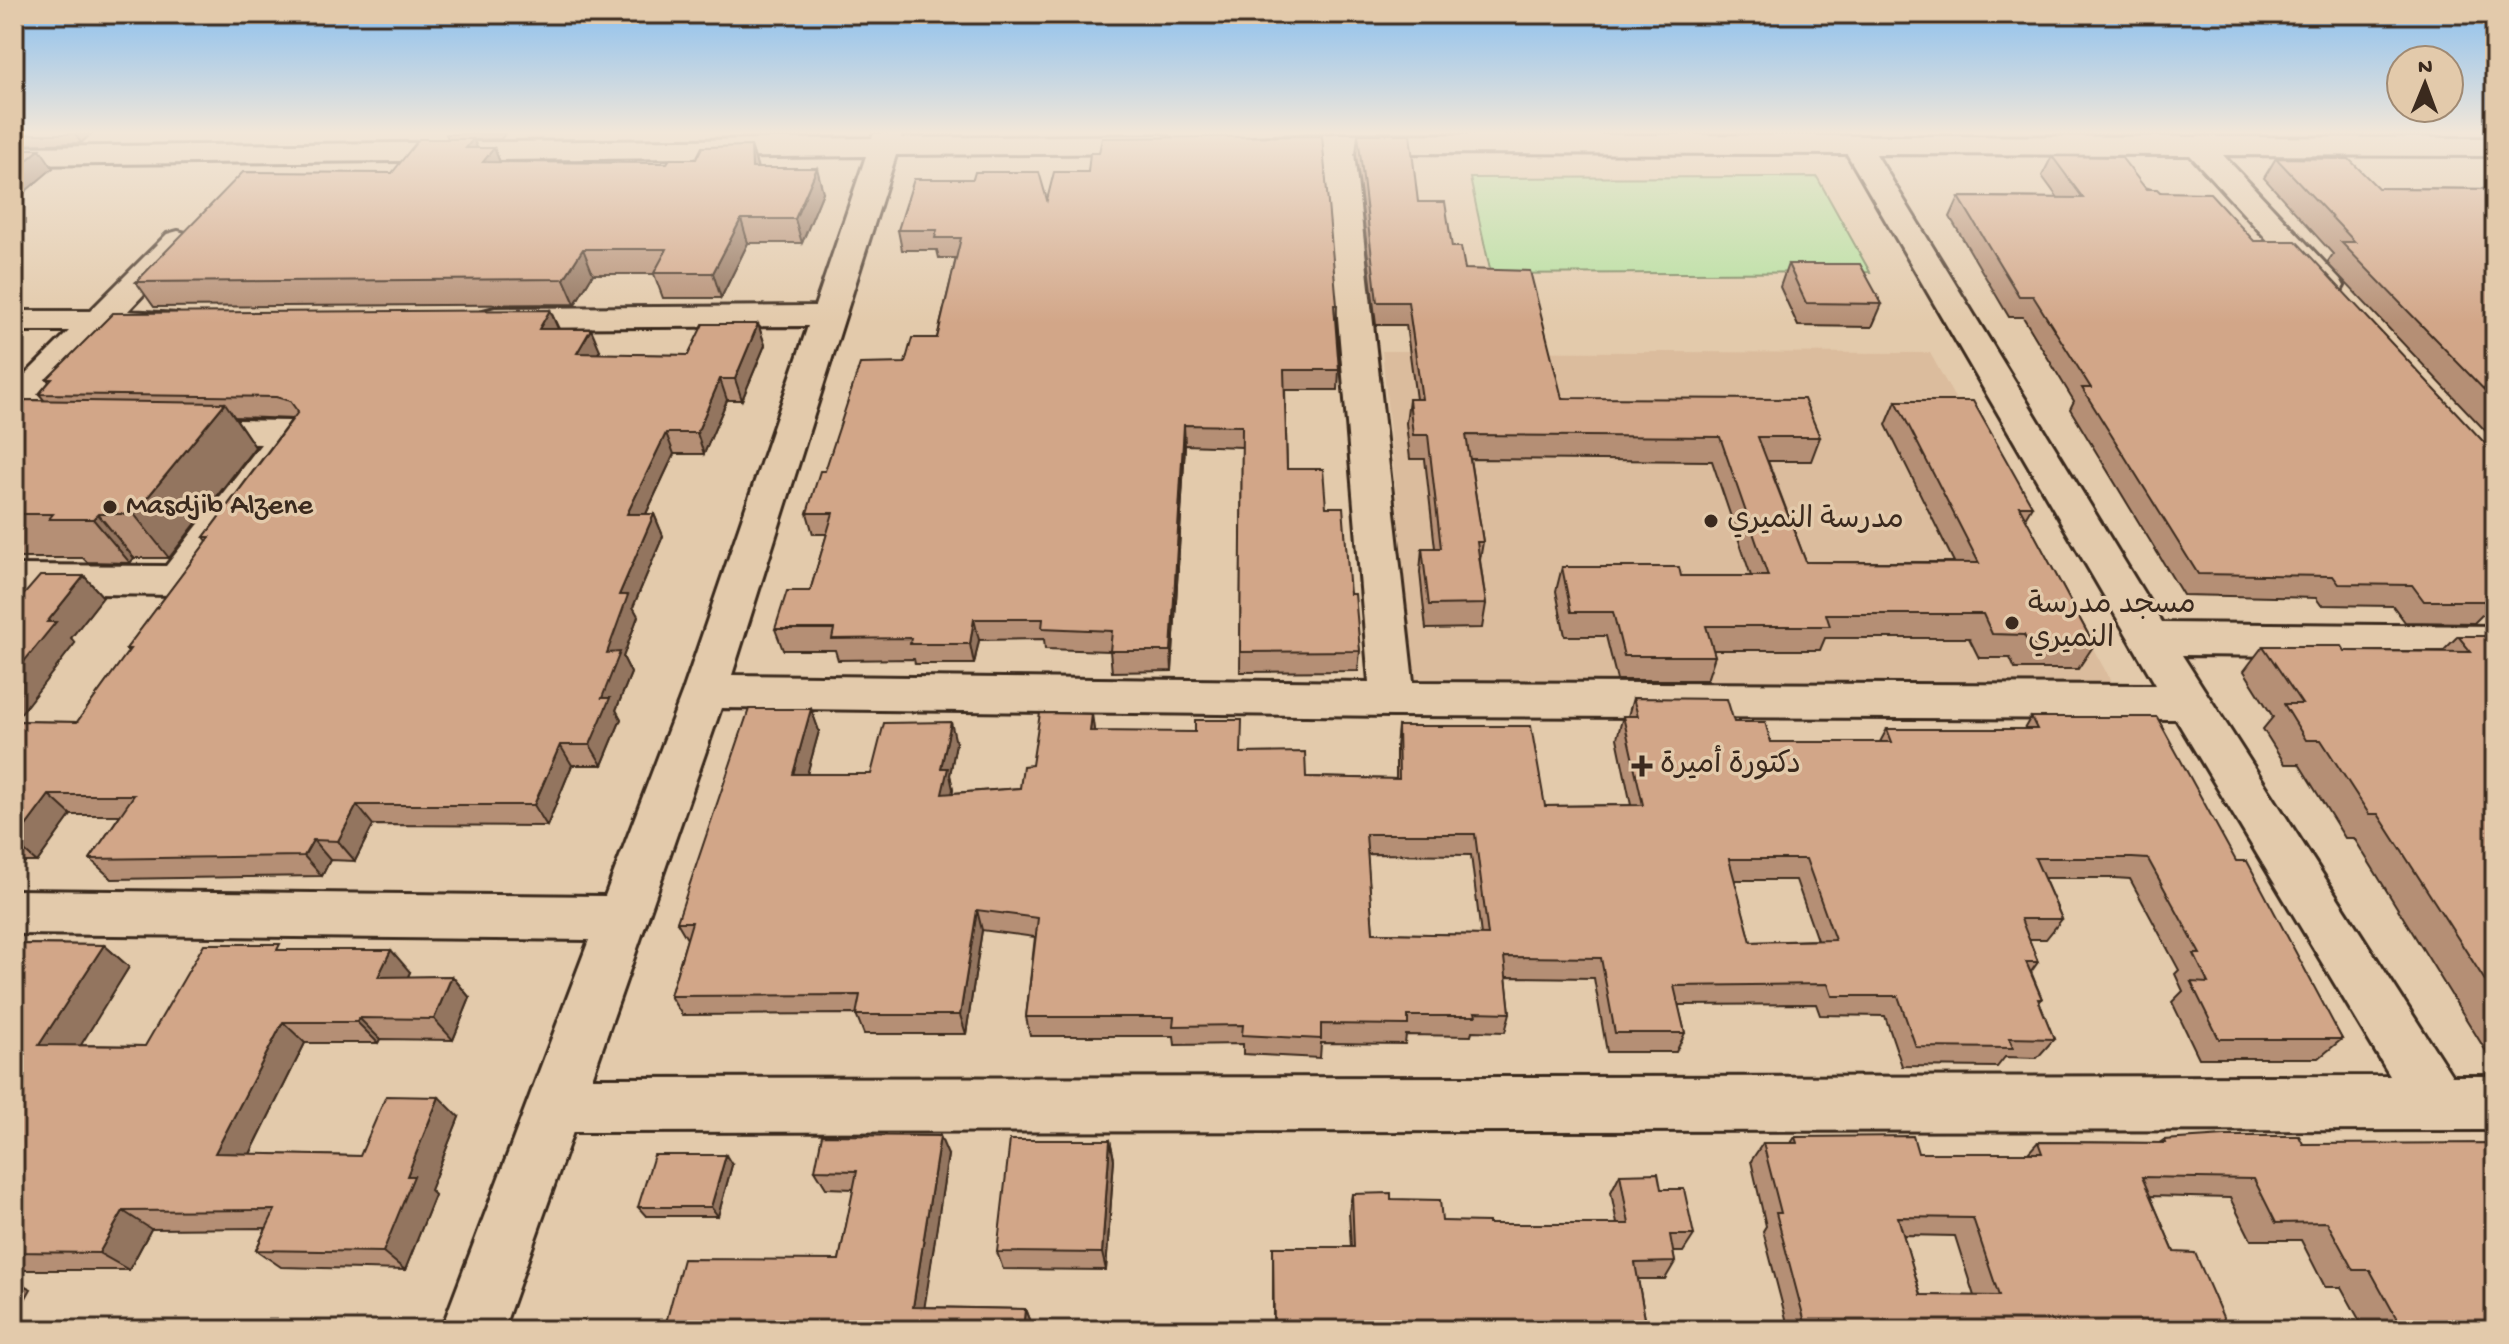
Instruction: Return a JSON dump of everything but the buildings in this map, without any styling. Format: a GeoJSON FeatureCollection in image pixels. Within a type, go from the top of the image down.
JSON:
{"type":"FeatureCollection","features":[{"type":"Feature","properties":{"kind":"street"},"geometry":{"type":"LineString","coordinates":[[472,1330],[705,691],[868,197]]}},
{"type":"Feature","properties":{"kind":"street"},"geometry":{"type":"LineString","coordinates":[[1343,197],[1393,699]]}},
{"type":"Feature","properties":{"kind":"street"},"geometry":{"type":"LineString","coordinates":[[1887,197],[2188,702],[2437,1103]]}},
{"type":"Feature","properties":{"kind":"street"},"geometry":{"type":"LineString","coordinates":[[2245,197],[2347,307]]}},
{"type":"Feature","properties":{"kind":"street"},"geometry":{"type":"LineString","coordinates":[[14,407],[198,221]]}},
{"type":"Feature","properties":{"kind":"street"},"geometry":{"type":"LineString","coordinates":[[465,318],[829,316]]}},
{"type":"Feature","properties":{"kind":"street"},"geometry":{"type":"LineString","coordinates":[[14,321],[195,321]]}},
{"type":"Feature","properties":{"kind":"street"},"geometry":{"type":"LineString","coordinates":[[14,579],[177,581],[289,433],[141,430]]}},
{"type":"Feature","properties":{"kind":"street"},"geometry":{"type":"LineString","coordinates":[[2150,639],[2495,642]]}},
{"type":"Feature","properties":{"kind":"street"},"geometry":{"type":"LineString","coordinates":[[705,691],[1393,699],[2188,702]]}},
{"type":"Feature","properties":{"kind":"street"},"geometry":{"type":"LineString","coordinates":[[14,912],[623,918]]}},
{"type":"Feature","properties":{"kind":"street"},"geometry":{"type":"LineString","coordinates":[[556,1105],[2495,1103]]}},
{"type":"Feature","properties":{"kind":"shaded area","name":"مدرسة النميري"},"geometry":{"type":"Polygon","coordinates":[[[1382,351],[1930,353],[2116,690],[1415,689],[1382,351]]]}},
{"type":"Feature","properties":{"kind":"green space"},"geometry":{"type":"Polygon","coordinates":[[[1474,197],[1828,197],[1870,272],[1491,274],[1474,197]]]}},
{"type":"Feature","properties":{"kind":"place","name":"Masdjib Alzene"},"geometry":{"type":"Point","coordinates":[110,507]}},
{"type":"Feature","properties":{"kind":"place","name":"مدرسة النميري"},"geometry":{"type":"Point","coordinates":[1711,521]}},
{"type":"Feature","properties":{"kind":"place","name":"مسجد مدرسة النميري"},"geometry":{"type":"Point","coordinates":[2012,623]}},
{"type":"Feature","properties":{"kind":"place","name":"دكتورة أميرة"},"geometry":{"type":"Point","coordinates":[1642,766]}}]}
